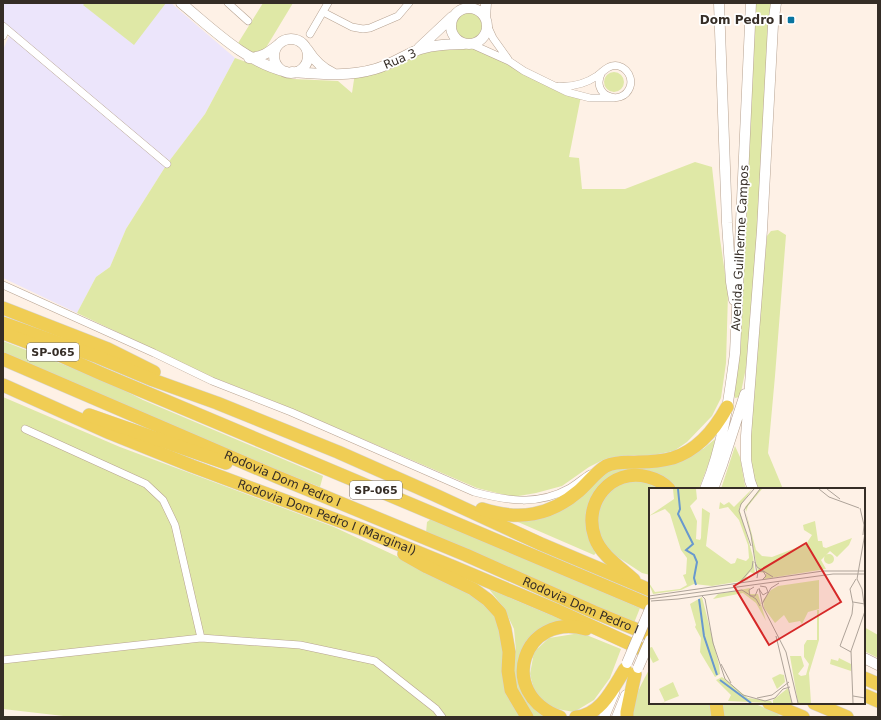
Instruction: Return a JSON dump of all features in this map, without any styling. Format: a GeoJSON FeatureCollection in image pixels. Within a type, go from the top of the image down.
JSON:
{"type":"FeatureCollection","features":[{"type":"Feature","properties":{"kind":"highway"},"geometry":{"type":"LineString","coordinates":[[3,308],[108,349],[217,403]]}},
{"type":"Feature","properties":{"kind":"highway"},"geometry":{"type":"LineString","coordinates":[[3,323],[98,357],[153,380],[217,403]]}},
{"type":"Feature","properties":{"kind":"highway","name":"SP-065"},"geometry":{"type":"LineString","coordinates":[[3,333],[48,350],[649,605]]}},
{"type":"Feature","properties":{"kind":"highway","name":"Rodovia Dom Pedro I"},"geometry":{"type":"LineString","coordinates":[[3,359],[275,476],[466,555],[594,612],[649,635]]}},
{"type":"Feature","properties":{"kind":"highway"},"geometry":{"type":"LineString","coordinates":[[3,385],[214,460],[275,476]]}},
{"type":"Feature","properties":{"kind":"highway","name":"Rodovia Dom Pedro I (Marginal)"},"geometry":{"type":"LineString","coordinates":[[3,385],[110,433],[192,466],[361,529],[556,610],[649,653]]}},
{"type":"Feature","properties":{"kind":"highway","name":"SP-065"},"geometry":{"type":"LineString","coordinates":[[217,403],[338,452],[541,544],[646,588]]}},
{"type":"Feature","properties":{"kind":"highway"},"geometry":{"type":"LineString","coordinates":[[435,495],[499,514],[537,514],[554,508],[570,498],[606,466],[620,462],[638,463],[672,458],[691,450],[718,424],[727,407]]}},
{"type":"Feature","properties":{"kind":"highway"},"geometry":{"type":"LineString","coordinates":[[646,588],[602,549],[595,538],[592,524],[592,511],[597,498],[605,488],[615,481],[629,475],[656,479],[668,488]]}},
{"type":"Feature","properties":{"kind":"highway"},"geometry":{"type":"LineString","coordinates":[[361,529],[427,567],[473,589],[488,600],[500,613],[505,628],[509,652],[508,671],[510,690],[527,717]]}},
{"type":"Feature","properties":{"kind":"highway"},"geometry":{"type":"LineString","coordinates":[[560,717],[541,707],[532,699],[526,689],[524,663],[530,648],[536,640],[548,631],[561,626],[580,628],[615,638]]}},
{"type":"Feature","properties":{"kind":"highway"},"geometry":{"type":"LineString","coordinates":[[576,717],[592,711],[604,701],[631,668]]}},
{"type":"Feature","properties":{"kind":"highway"},"geometry":{"type":"LineString","coordinates":[[627,717],[631,668]]}},
{"type":"Feature","properties":{"kind":"highway"},"geometry":{"type":"LineString","coordinates":[[865,678],[878,684]]}},
{"type":"Feature","properties":{"kind":"highway"},"geometry":{"type":"LineString","coordinates":[[865,695],[878,701]]}},
{"type":"Feature","properties":{"kind":"highway"},"geometry":{"type":"LineString","coordinates":[[716,704],[718,717]]}},
{"type":"Feature","properties":{"kind":"highway"},"geometry":{"type":"LineString","coordinates":[[771,704],[803,717]]}},
{"type":"Feature","properties":{"kind":"highway"},"geometry":{"type":"LineString","coordinates":[[816,704],[847,717]]}},
{"type":"Feature","properties":{"kind":"main road","name":"Rua 3"},"geometry":{"type":"LineString","coordinates":[[181,3],[249,58],[276,69],[290,72],[336,74],[355,73],[375,69],[396,62],[416,51],[447,44],[467,44]]}},
{"type":"Feature","properties":{"kind":"main road"},"geometry":{"type":"LineString","coordinates":[[459,10],[451,22],[450,29],[453,35],[457,41],[467,44],[478,42],[483,38],[486,32],[486,3]]}},
{"type":"Feature","properties":{"kind":"main road"},"geometry":{"type":"LineString","coordinates":[[719,3],[726,223],[731,282],[737,320]]}},
{"type":"Feature","properties":{"kind":"main road","name":"Avenida Guilherme Campos"},"geometry":{"type":"LineString","coordinates":[[705,488],[718,454],[735,353],[750,3]]}},
{"type":"Feature","properties":{"kind":"main road","name":"Avenida Guilherme Campos"},"geometry":{"type":"LineString","coordinates":[[753,488],[746,460],[746,436],[757,295],[771,54],[776,3]]}},
{"type":"Feature","properties":{"kind":"main road"},"geometry":{"type":"LineString","coordinates":[[416,51],[459,10],[471,8],[482,13],[486,21]]}},
{"type":"Feature","properties":{"kind":"main road"},"geometry":{"type":"LineString","coordinates":[[249,58],[267,54],[284,41],[295,39],[300,42],[316,62],[325,70],[336,74]]}},
{"type":"Feature","properties":{"kind":"main road"},"geometry":{"type":"LineString","coordinates":[[279,44],[275,55],[275,61],[278,66],[290,72],[302,68],[306,64],[308,55],[307,50]]}},
{"type":"Feature","properties":{"kind":"main road","name":"Avenida Guilherme Campos"},"geometry":{"type":"LineString","coordinates":[[713,488],[744,400],[752,354]]}},
{"type":"Feature","properties":{"kind":"main road"},"geometry":{"type":"LineString","coordinates":[[617,717],[649,612]]}},
{"type":"Feature","properties":{"kind":"main road"},"geometry":{"type":"LineString","coordinates":[[604,717],[631,668],[649,641]]}},
{"type":"Feature","properties":{"kind":"main road"},"geometry":{"type":"LineString","coordinates":[[865,658],[878,665]]}},
{"type":"Feature","properties":{"kind":"street"},"geometry":{"type":"LineString","coordinates":[[228,3],[248,21]]}},
{"type":"Feature","properties":{"kind":"street"},"geometry":{"type":"LineString","coordinates":[[310,34],[328,3]]}},
{"type":"Feature","properties":{"kind":"street"},"geometry":{"type":"LineString","coordinates":[[323,12],[352,27],[363,29],[370,28],[398,16],[409,3]]}},
{"type":"Feature","properties":{"kind":"street"},"geometry":{"type":"LineString","coordinates":[[486,21],[493,38],[509,61]]}},
{"type":"Feature","properties":{"kind":"street"},"geometry":{"type":"LineString","coordinates":[[3,36],[5,28],[167,164]]}},
{"type":"Feature","properties":{"kind":"street"},"geometry":{"type":"LineString","coordinates":[[467,44],[509,61],[534,77],[567,92],[590,98],[620,97],[629,89],[631,83],[627,71],[620,66],[609,67],[582,84],[556,86]]}},
{"type":"Feature","properties":{"kind":"street"},"geometry":{"type":"LineString","coordinates":[[602,72],[599,82],[600,88],[603,93],[614,98]]}},
{"type":"Feature","properties":{"kind":"street"},"geometry":{"type":"LineString","coordinates":[[3,285],[148,350],[212,381],[291,412],[481,493],[499,499],[533,500],[546,498],[572,487],[586,476],[606,466]]}},
{"type":"Feature","properties":{"kind":"street"},"geometry":{"type":"LineString","coordinates":[[25,429],[146,484],[163,500],[175,525],[202,638]]}},
{"type":"Feature","properties":{"kind":"street"},"geometry":{"type":"LineString","coordinates":[[3,660],[202,638],[300,645],[375,661],[436,709],[442,717]]}},
{"type":"Feature","properties":{"kind":"shaded area"},"geometry":{"type":"Polygon","coordinates":[[[3,3],[171,3],[235,58],[205,114],[167,164],[126,229],[110,267],[96,277],[77,313],[3,278],[3,50],[10,33],[3,26],[3,3]]]}},
{"type":"Feature","properties":{"kind":"green space"},"geometry":{"type":"Polygon","coordinates":[[[85,3],[166,3],[134,45],[83,5],[85,3]]]}},
{"type":"Feature","properties":{"kind":"green space"},"geometry":{"type":"Polygon","coordinates":[[[263,3],[293,3],[261,56],[235,48],[263,3]]]}},
{"type":"Feature","properties":{"kind":"green space"},"geometry":{"type":"Polygon","coordinates":[[[753,3],[773,3],[747,363],[740,397],[735,398],[734,394],[753,3]]]}},
{"type":"Feature","properties":{"kind":"green space"},"geometry":{"type":"Polygon","coordinates":[[[468,11],[479,15],[483,26],[479,37],[468,41],[457,37],[453,26],[457,15],[468,11]]]}},
{"type":"Feature","properties":{"kind":"green space"},"geometry":{"type":"Polygon","coordinates":[[[464,44],[581,96],[569,157],[579,158],[582,189],[625,189],[695,162],[712,167],[728,294],[726,363],[721,398],[712,416],[687,442],[674,451],[653,455],[636,455],[605,459],[589,467],[562,486],[513,497],[477,488],[288,407],[212,377],[77,313],[96,277],[110,267],[126,229],[167,164],[205,114],[235,58],[293,79],[338,81],[352,93],[355,73],[412,53],[464,44]]]}},
{"type":"Feature","properties":{"kind":"green space"},"geometry":{"type":"Polygon","coordinates":[[[614,72],[621,75],[624,82],[621,89],[614,92],[607,89],[604,82],[607,75],[614,72]]]}},
{"type":"Feature","properties":{"kind":"green space"},"geometry":{"type":"Polygon","coordinates":[[[778,230],[786,235],[768,453],[783,488],[758,488],[753,480],[749,431],[767,236],[771,231],[778,230]]]}},
{"type":"Feature","properties":{"kind":"green space"},"geometry":{"type":"Polygon","coordinates":[[[3,341],[106,381],[143,400],[323,476],[320,487],[194,437],[3,353],[3,341]]]}},
{"type":"Feature","properties":{"kind":"green space"},"geometry":{"type":"Polygon","coordinates":[[[3,397],[120,447],[334,527],[484,597],[503,622],[510,683],[527,717],[72,717],[3,709],[3,397]]]}},
{"type":"Feature","properties":{"kind":"green space"},"geometry":{"type":"Polygon","coordinates":[[[715,439],[714,449],[699,488],[675,488],[667,480],[649,472],[591,499],[597,552],[594,555],[511,519],[540,517],[607,470],[703,449],[715,439]]]}},
{"type":"Feature","properties":{"kind":"green space"},"geometry":{"type":"Polygon","coordinates":[[[735,446],[740,457],[746,488],[721,488],[735,446]]]}},
{"type":"Feature","properties":{"kind":"green space"},"geometry":{"type":"Polygon","coordinates":[[[642,481],[658,488],[649,488],[649,575],[642,573],[607,550],[598,531],[597,511],[606,492],[623,482],[642,481]]]}},
{"type":"Feature","properties":{"kind":"green space"},"geometry":{"type":"Polygon","coordinates":[[[431,519],[640,608],[634,623],[426,533],[427,522],[431,519]]]}},
{"type":"Feature","properties":{"kind":"green space"},"geometry":{"type":"Polygon","coordinates":[[[489,589],[565,621],[520,663],[548,717],[533,717],[518,692],[513,671],[516,651],[514,629],[504,608],[489,589]]]}},
{"type":"Feature","properties":{"kind":"green space"},"geometry":{"type":"Polygon","coordinates":[[[865,628],[878,635],[878,658],[865,652],[865,628]]]}},
{"type":"Feature","properties":{"kind":"green space"},"geometry":{"type":"Polygon","coordinates":[[[584,634],[621,649],[610,678],[594,700],[574,712],[552,708],[535,694],[530,674],[534,652],[549,638],[584,634]]]}},
{"type":"Feature","properties":{"kind":"green space"},"geometry":{"type":"Polygon","coordinates":[[[649,670],[649,704],[711,704],[713,717],[633,717],[634,705],[641,685],[649,670]]]}},
{"type":"Feature","properties":{"kind":"green space"},"geometry":{"type":"Polygon","coordinates":[[[722,704],[755,704],[782,715],[773,717],[723,717],[722,704]]]}},
{"type":"Feature","properties":{"kind":"place","name":"Dom Pedro I"},"geometry":{"type":"Point","coordinates":[791,20]}}]}
